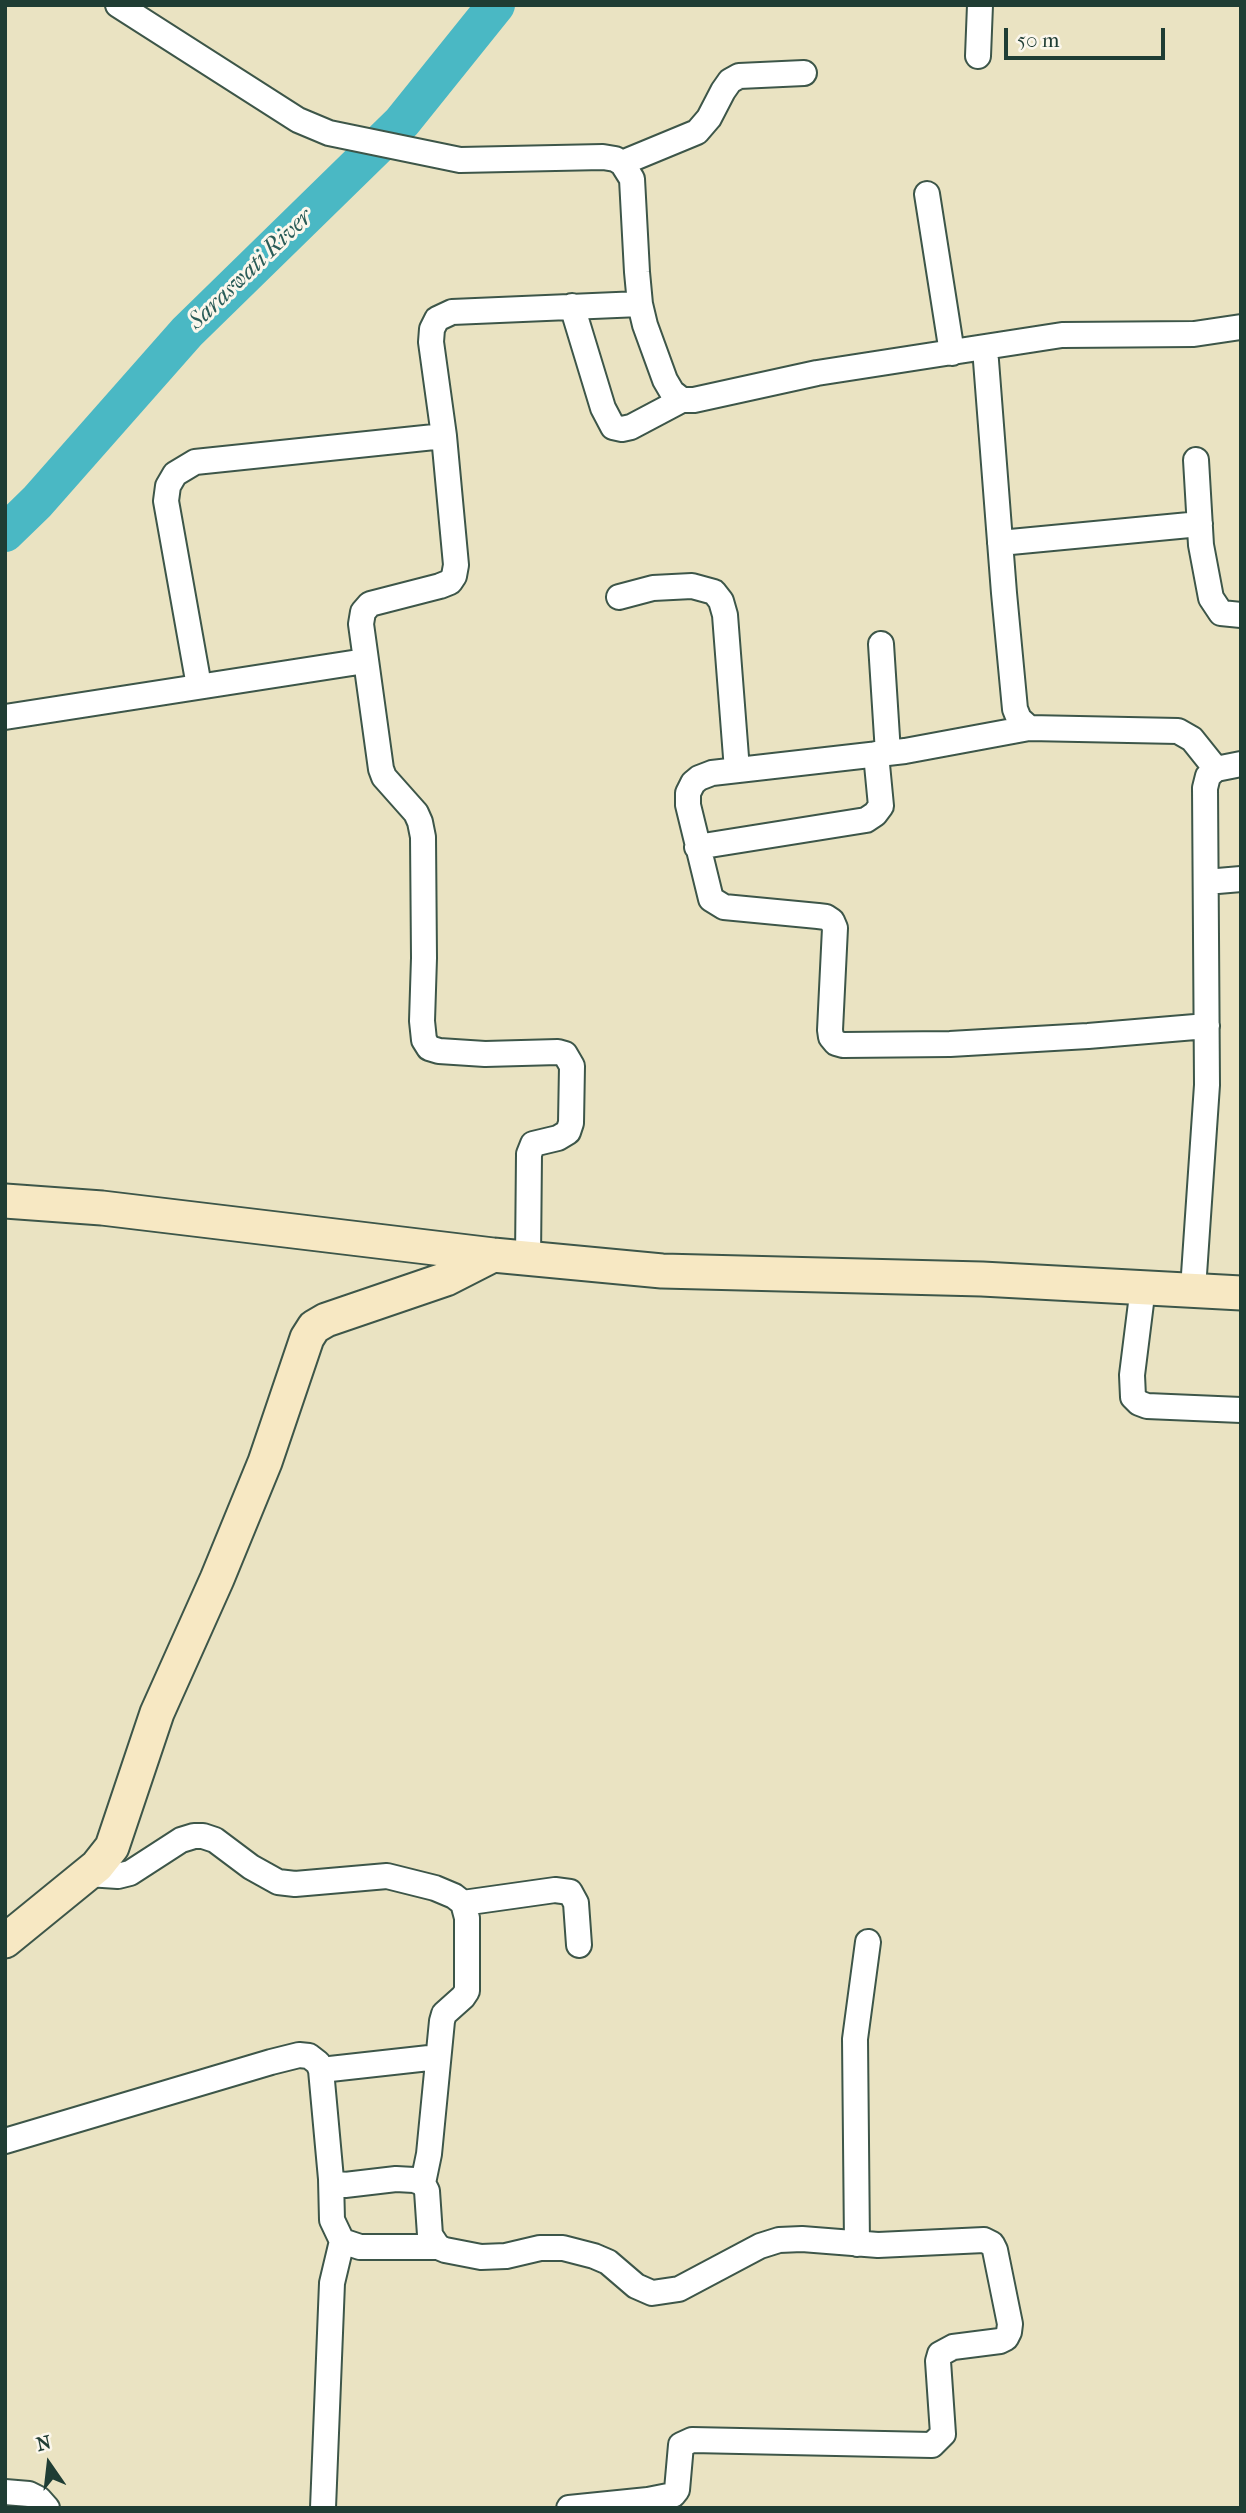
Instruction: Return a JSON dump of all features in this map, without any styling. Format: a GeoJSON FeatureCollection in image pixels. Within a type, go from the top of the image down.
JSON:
{"type":"FeatureCollection","features":[{"type":"Feature","properties":{"kind":"street"},"geometry":{"type":"LineString","coordinates":[[118,5],[298,120],[329,133],[460,160],[603,157],[622,163],[632,179],[640,304],[645,325],[665,380],[672,392],[682,400]]}},
{"type":"Feature","properties":{"kind":"street"},"geometry":{"type":"LineString","coordinates":[[978,56],[980,5]]}},
{"type":"Feature","properties":{"kind":"street"},"geometry":{"type":"LineString","coordinates":[[622,163],[697,132],[704,126],[730,81],[739,76],[804,73]]}},
{"type":"Feature","properties":{"kind":"street"},"geometry":{"type":"LineString","coordinates":[[927,194],[952,353]]}},
{"type":"Feature","properties":{"kind":"street"},"geometry":{"type":"LineString","coordinates":[[528,1258],[529,1154],[533,1144],[558,1138],[568,1132],[572,1066],[565,1054],[558,1052],[485,1054],[439,1051],[429,1048],[424,1040],[423,837],[416,813],[384,777],[381,769],[361,624],[363,612],[370,604],[440,586],[450,582],[454,576],[456,565],[444,436],[431,342],[432,328],[437,319],[453,312],[640,304]]}},
{"type":"Feature","properties":{"kind":"street"},"geometry":{"type":"LineString","coordinates":[[572,306],[603,408],[613,427],[622,429],[631,427],[682,400],[694,400],[817,373],[1062,335],[1194,334],[1241,327]]}},
{"type":"Feature","properties":{"kind":"street"},"geometry":{"type":"LineString","coordinates":[[985,348],[999,543],[1015,709],[1019,719],[1029,728]]}},
{"type":"Feature","properties":{"kind":"street"},"geometry":{"type":"LineString","coordinates":[[199,686],[166,501],[168,486],[175,474],[195,462],[444,436]]}},
{"type":"Feature","properties":{"kind":"street"},"geometry":{"type":"LineString","coordinates":[[1196,460],[1204,563],[1216,608],[1228,616],[1241,615]]}},
{"type":"Feature","properties":{"kind":"street"},"geometry":{"type":"LineString","coordinates":[[999,543],[1200,524]]}},
{"type":"Feature","properties":{"kind":"street"},"geometry":{"type":"LineString","coordinates":[[619,597],[653,588],[692,586],[713,592],[721,601],[737,770]]}},
{"type":"Feature","properties":{"kind":"street"},"geometry":{"type":"LineString","coordinates":[[697,846],[866,820],[881,806],[881,643]]}},
{"type":"Feature","properties":{"kind":"street"},"geometry":{"type":"LineString","coordinates":[[5,717],[365,661]]}},
{"type":"Feature","properties":{"kind":"street"},"geometry":{"type":"LineString","coordinates":[[1207,1026],[950,1044],[836,1043],[830,1030],[835,928],[832,921],[826,917],[724,907],[711,899],[688,805],[688,793],[699,778],[712,773],[882,754],[1029,728],[1167,729],[1192,739],[1216,769]]}},
{"type":"Feature","properties":{"kind":"street"},"geometry":{"type":"LineString","coordinates":[[1193,1289],[1207,1085],[1205,788],[1208,776],[1216,769],[1241,764]]}},
{"type":"Feature","properties":{"kind":"street"},"geometry":{"type":"LineString","coordinates":[[1206,881],[1241,878]]}},
{"type":"Feature","properties":{"kind":"street"},"geometry":{"type":"LineString","coordinates":[[5,1201],[102,1208],[493,1255],[662,1271],[982,1279],[1241,1293]]}},
{"type":"Feature","properties":{"kind":"street"},"geometry":{"type":"LineString","coordinates":[[5,1941],[88,1874],[106,1857],[112,1847],[157,1713],[236,1532],[269,1449],[307,1338],[314,1327],[326,1320],[427,1287],[493,1255]]}},
{"type":"Feature","properties":{"kind":"street"},"geometry":{"type":"LineString","coordinates":[[1143,1287],[1132,1376],[1133,1397],[1147,1406],[1241,1409]]}},
{"type":"Feature","properties":{"kind":"street"},"geometry":{"type":"LineString","coordinates":[[88,1874],[118,1876],[130,1873],[181,1840],[203,1836],[215,1840],[278,1882],[295,1884],[387,1876],[435,1888],[463,1903],[467,1919],[467,1991],[444,2014],[424,2183],[430,2235],[438,2247]]}},
{"type":"Feature","properties":{"kind":"street"},"geometry":{"type":"LineString","coordinates":[[463,1903],[555,1890],[570,1892],[576,1903],[579,1945]]}},
{"type":"Feature","properties":{"kind":"street"},"geometry":{"type":"LineString","coordinates":[[857,2244],[855,2039],[868,1942]]}},
{"type":"Feature","properties":{"kind":"street"},"geometry":{"type":"LineString","coordinates":[[5,2141],[299,2055],[309,2056],[318,2063],[321,2070],[331,2179],[332,2220],[342,2241],[332,2283],[323,2508]]}},
{"type":"Feature","properties":{"kind":"street"},"geometry":{"type":"LineString","coordinates":[[321,2070],[438,2056]]}},
{"type":"Feature","properties":{"kind":"street"},"geometry":{"type":"LineString","coordinates":[[331,2179],[345,2185],[396,2179],[424,2183]]}},
{"type":"Feature","properties":{"kind":"street"},"geometry":{"type":"LineString","coordinates":[[342,2241],[360,2247],[438,2247],[481,2257],[506,2256],[540,2248],[563,2248],[608,2262],[636,2286],[652,2293],[679,2289],[770,2242],[802,2239],[914,2245],[984,2240],[992,2244],[1010,2324],[1009,2332],[1006,2338],[1000,2341],[953,2347],[940,2354],[938,2361],[943,2434],[939,2441],[923,2446],[692,2440],[681,2445],[677,2490],[673,2495],[569,2508]]}},
{"type":"Feature","properties":{"kind":"street"},"geometry":{"type":"LineString","coordinates":[[5,2492],[29,2494],[39,2499],[47,2508]]}},
{"type":"Feature","properties":{"kind":"waterway","name":"Saraswati River"},"geometry":{"type":"LineString","coordinates":[[5,533],[37,502],[187,332],[402,122],[496,5]]}}]}
